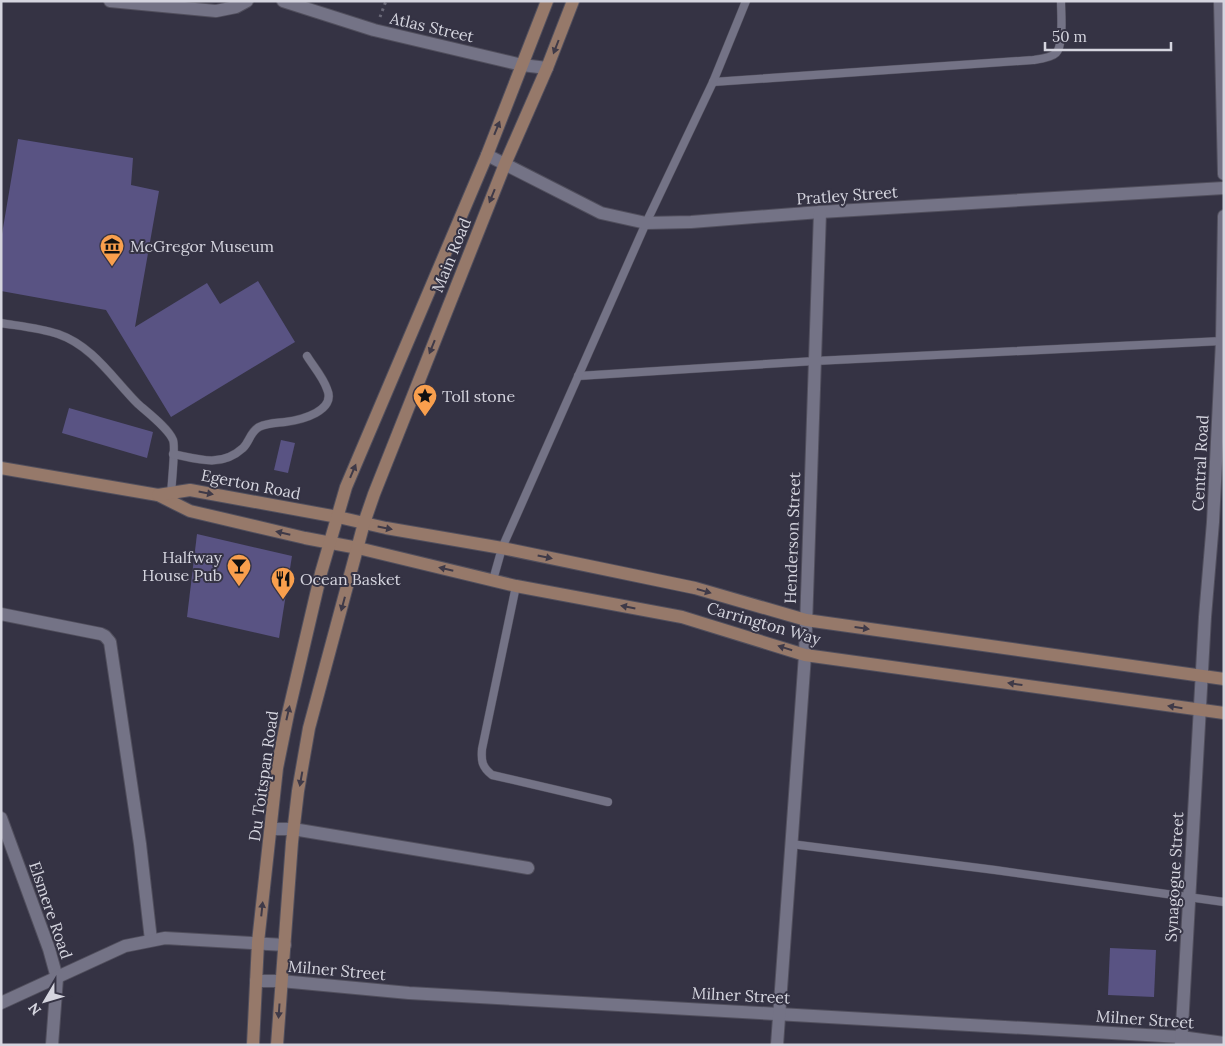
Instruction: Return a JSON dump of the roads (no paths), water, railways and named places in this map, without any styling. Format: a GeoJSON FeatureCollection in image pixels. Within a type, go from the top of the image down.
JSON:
{"type":"FeatureCollection","features":[{"type":"Feature","properties":{"kind":"street"},"geometry":{"type":"LineString","coordinates":[[110,1],[216,11],[247,1]]}},
{"type":"Feature","properties":{"kind":"street","name":"Atlas Street"},"geometry":{"type":"LineString","coordinates":[[283,1],[374,30],[522,65],[547,68]]}},
{"type":"Feature","properties":{"kind":"street","name":"Main Road"},"geometry":{"type":"LineString","coordinates":[[338,517],[346,487],[486,155],[547,1]]}},
{"type":"Feature","properties":{"kind":"street","name":"Main Road"},"geometry":{"type":"LineString","coordinates":[[364,524],[505,164],[547,68],[573,1]]}},
{"type":"Feature","properties":{"kind":"street"},"geometry":{"type":"LineString","coordinates":[[1220,1],[1224,174]]}},
{"type":"Feature","properties":{"kind":"street","name":"Pratley Street"},"geometry":{"type":"LineString","coordinates":[[486,155],[601,213],[646,223],[691,222],[820,212],[1224,188]]}},
{"type":"Feature","properties":{"kind":"street","name":"Henderson Street"},"geometry":{"type":"LineString","coordinates":[[777,1045],[806,655],[820,212]]}},
{"type":"Feature","properties":{"kind":"street","name":"Central Road"},"geometry":{"type":"LineString","coordinates":[[1199,711],[1201,676],[1218,523],[1224,216]]}},
{"type":"Feature","properties":{"kind":"street","name":"Egerton Road"},"geometry":{"type":"LineString","coordinates":[[1,468],[166,496],[190,511],[330,542]]}},
{"type":"Feature","properties":{"kind":"street","name":"Egerton Road"},"geometry":{"type":"LineString","coordinates":[[166,496],[190,490],[338,517]]}},
{"type":"Feature","properties":{"kind":"street","name":"Carrington Way"},"geometry":{"type":"LineString","coordinates":[[338,517],[364,524],[502,548],[695,588],[806,620],[1224,679]]}},
{"type":"Feature","properties":{"kind":"street","name":"Du Toitspan Road"},"geometry":{"type":"LineString","coordinates":[[253,1045],[258,942],[277,768],[284,729],[321,573],[338,517]]}},
{"type":"Feature","properties":{"kind":"street"},"geometry":{"type":"LineString","coordinates":[[277,1045],[293,829],[309,728],[364,524]]}},
{"type":"Feature","properties":{"kind":"street","name":"Carrington Way"},"geometry":{"type":"LineString","coordinates":[[330,542],[516,586],[682,617],[806,655],[1224,713]]}},
{"type":"Feature","properties":{"kind":"street"},"geometry":{"type":"LineString","coordinates":[[1,614],[101,634],[110,642],[140,844],[151,940]]}},
{"type":"Feature","properties":{"kind":"street","name":"Synagogue Street"},"geometry":{"type":"LineString","coordinates":[[1181,1041],[1199,711]]}},
{"type":"Feature","properties":{"kind":"street","name":"Elsmere Road"},"geometry":{"type":"LineString","coordinates":[[1,818],[49,950],[57,978],[52,1045]]}},
{"type":"Feature","properties":{"kind":"street"},"geometry":{"type":"LineString","coordinates":[[271,829],[293,829],[528,868]]}},
{"type":"Feature","properties":{"kind":"street"},"geometry":{"type":"LineString","coordinates":[[1,1003],[125,946],[151,940],[165,938],[285,945]]}},
{"type":"Feature","properties":{"kind":"street","name":"Milner Street"},"geometry":{"type":"LineString","coordinates":[[256,980],[409,993],[779,1013],[1224,1043]]}},
{"type":"Feature","properties":{"kind":"lane"},"geometry":{"type":"LineString","coordinates":[[493,580],[502,548],[646,223],[713,82],[746,1]]}},
{"type":"Feature","properties":{"kind":"lane"},"geometry":{"type":"LineString","coordinates":[[713,82],[1047,58],[1056,53],[1061,46],[1061,1]]}},
{"type":"Feature","properties":{"kind":"lane"},"geometry":{"type":"LineString","coordinates":[[1,323],[57,333],[73,340],[88,351],[167,432],[174,441],[166,496]]}},
{"type":"Feature","properties":{"kind":"lane"},"geometry":{"type":"LineString","coordinates":[[578,376],[815,361],[1222,341]]}},
{"type":"Feature","properties":{"kind":"lane"},"geometry":{"type":"LineString","coordinates":[[173,454],[217,461],[242,449],[251,433],[261,426],[308,417],[322,409],[328,400],[327,388],[307,356]]}},
{"type":"Feature","properties":{"kind":"lane"},"geometry":{"type":"LineString","coordinates":[[516,586],[482,749],[481,763],[492,775],[608,802]]}},
{"type":"Feature","properties":{"kind":"lane"},"geometry":{"type":"LineString","coordinates":[[791,844],[1224,902]]}},
{"type":"Feature","properties":{"kind":"place","name":"McGregor Museum"},"geometry":{"type":"Point","coordinates":[112,267]}},
{"type":"Feature","properties":{"kind":"place","name":"Toll stone"},"geometry":{"type":"Point","coordinates":[425,417]}},
{"type":"Feature","properties":{"kind":"place","name":"Halfway House Pub"},"geometry":{"type":"Point","coordinates":[239,587]}},
{"type":"Feature","properties":{"kind":"place","name":"Ocean Basket"},"geometry":{"type":"Point","coordinates":[283,600]}}]}
